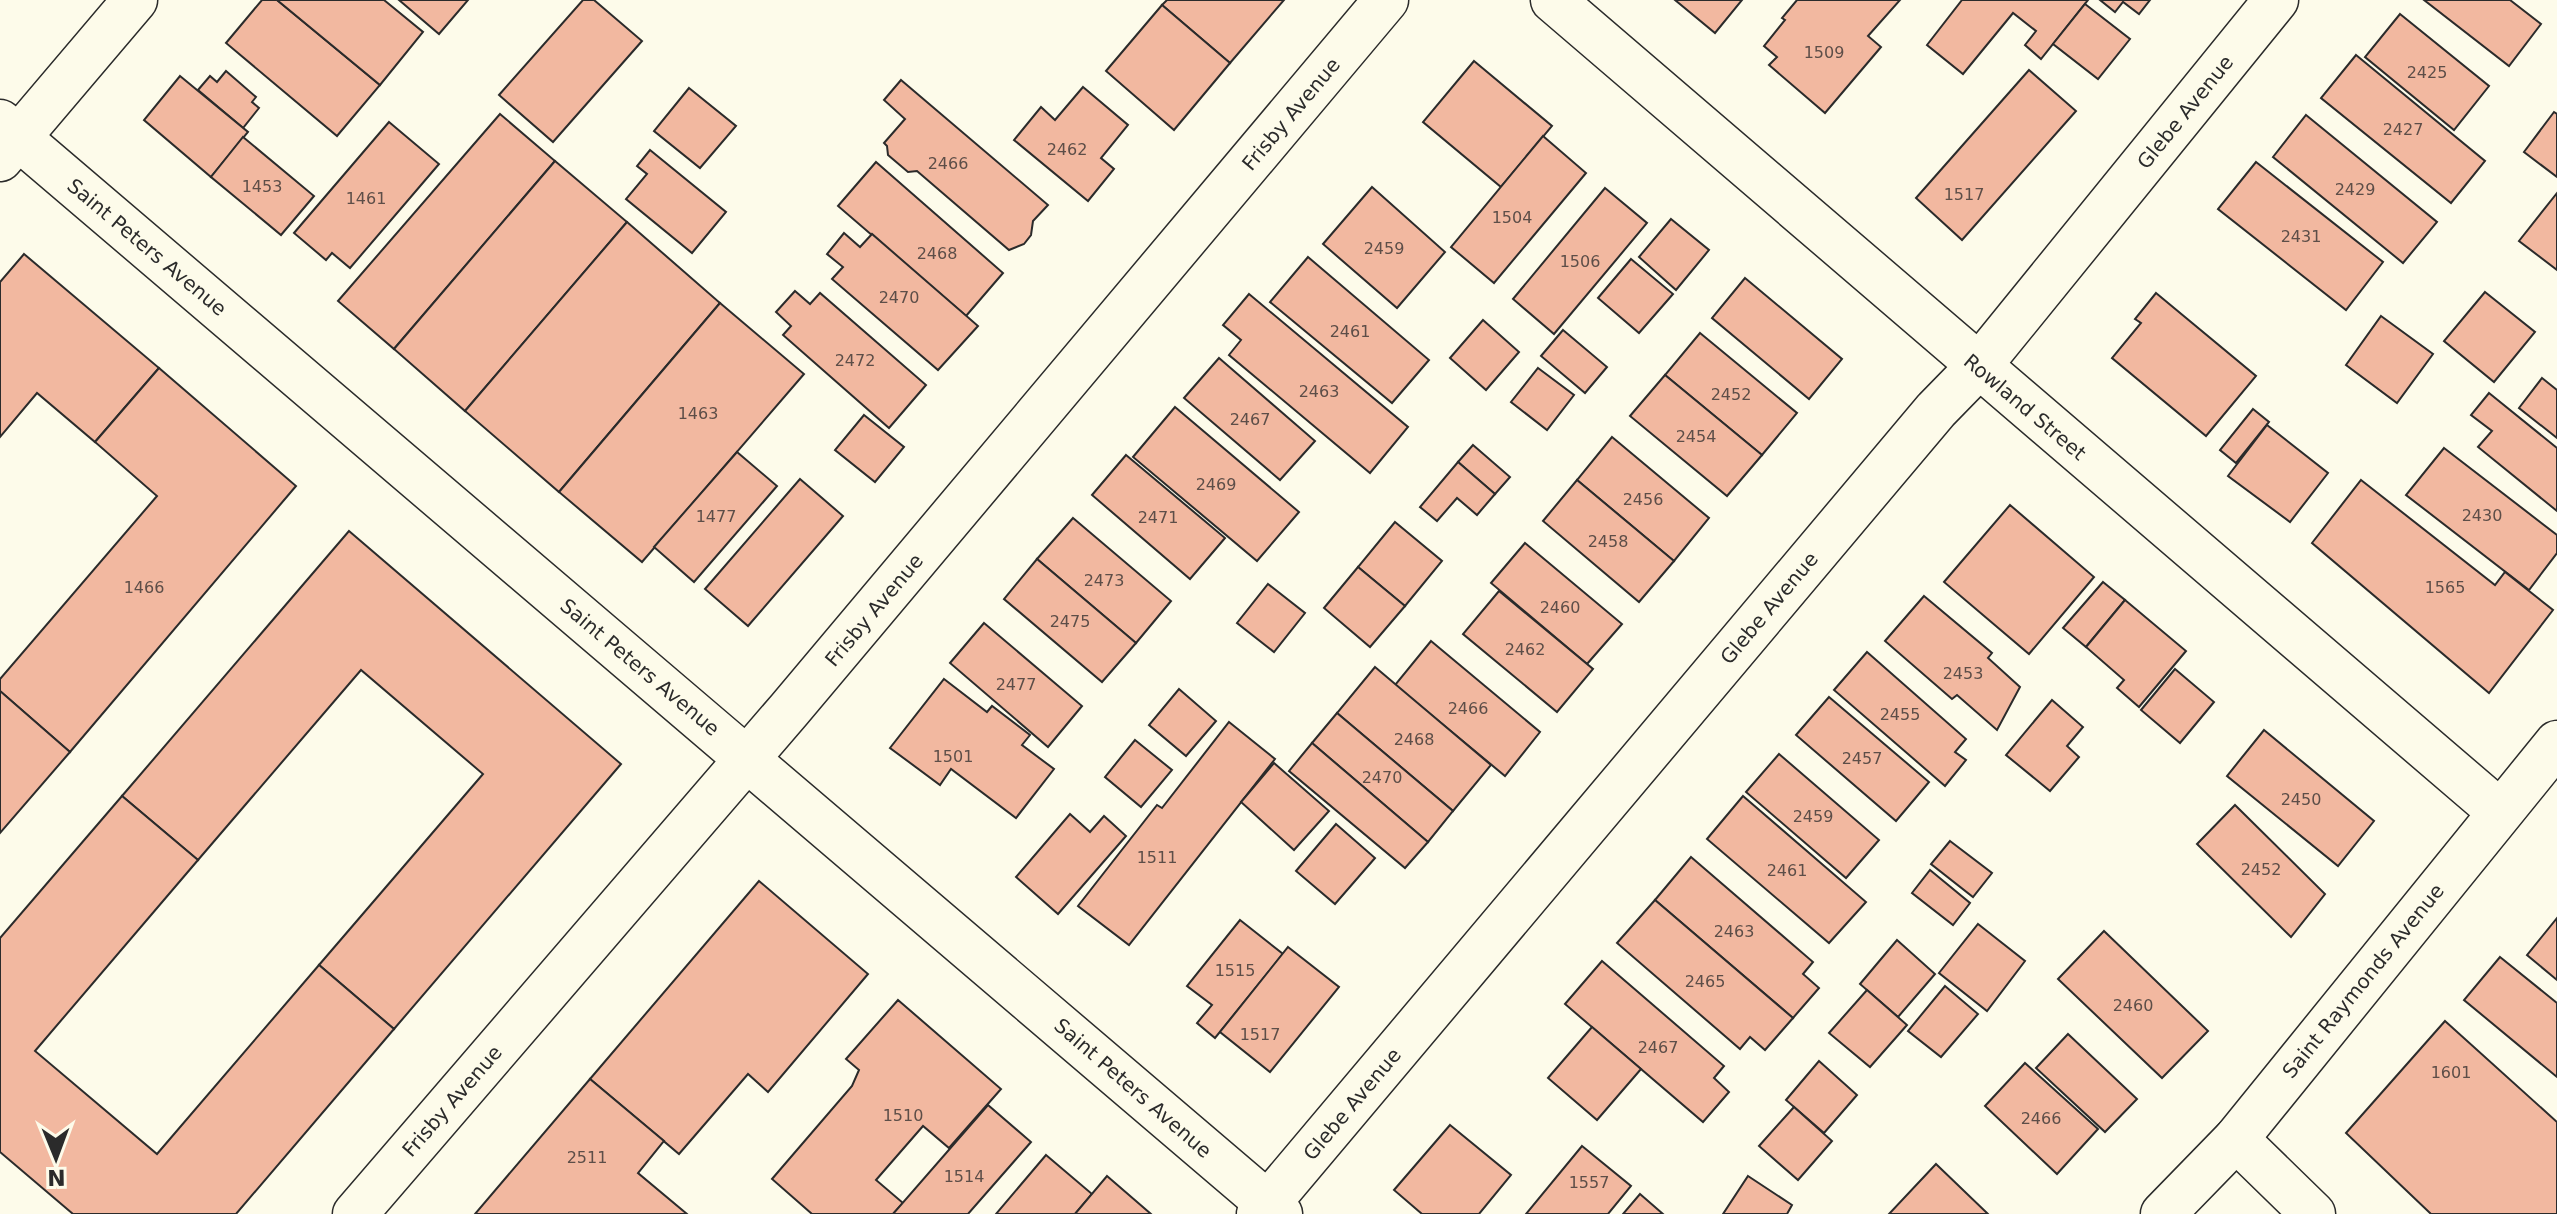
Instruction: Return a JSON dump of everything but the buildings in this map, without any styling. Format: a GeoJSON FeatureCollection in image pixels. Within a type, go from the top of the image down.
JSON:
{"type":"FeatureCollection","features":[{"type":"Feature","properties":{"kind":"street"},"geometry":{"type":"LineString","coordinates":[[6,139],[135,0]]}},
{"type":"Feature","properties":{"kind":"street","name":"Frisby Avenue"},"geometry":{"type":"LineString","coordinates":[[355,1214],[747,759],[1386,0]]}},
{"type":"Feature","properties":{"kind":"street","name":"Rowland Street"},"geometry":{"type":"LineString","coordinates":[[1553,0],[2500,812]]}},
{"type":"Feature","properties":{"kind":"street","name":"Glebe Avenue"},"geometry":{"type":"LineString","coordinates":[[1269,1211],[1936,410],[1978,367],[2276,0]]}},
{"type":"Feature","properties":{"kind":"street","name":"Saint Peters Avenue"},"geometry":{"type":"LineString","coordinates":[[6,139],[747,759],[1269,1211]]}},
{"type":"Feature","properties":{"kind":"street","name":"Saint Raymonds Avenue"},"geometry":{"type":"LineString","coordinates":[[2163,1214],[2236,1139],[2557,743]]}},
{"type":"Feature","properties":{"kind":"street"},"geometry":{"type":"LineString","coordinates":[[2236,1139],[2313,1214]]}}]}
